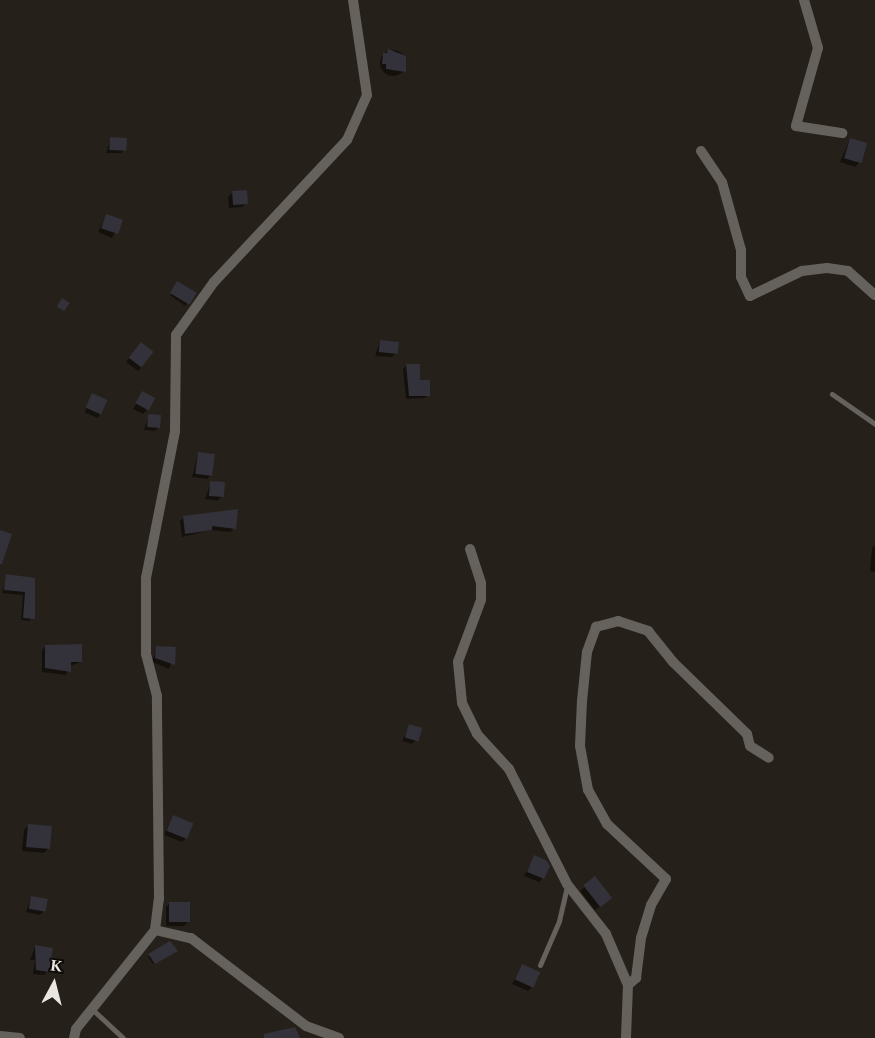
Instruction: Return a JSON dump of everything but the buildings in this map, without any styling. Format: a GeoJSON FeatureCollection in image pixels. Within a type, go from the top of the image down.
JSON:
{"type":"FeatureCollection","features":[{"type":"Feature","properties":{"kind":"street"},"geometry":{"type":"LineString","coordinates":[[74,1038],[92,1009],[156,930],[159,899],[157,696],[146,654],[146,578],[175,431],[176,335],[214,282],[346,140],[367,95],[353,0]]}},
{"type":"Feature","properties":{"kind":"street"},"geometry":{"type":"LineString","coordinates":[[804,0],[818,48],[796,126],[842,133]]}},
{"type":"Feature","properties":{"kind":"street"},"geometry":{"type":"LineString","coordinates":[[700,151],[722,182],[741,250],[741,277],[750,296],[801,271],[827,268],[849,271],[875,295]]}},
{"type":"Feature","properties":{"kind":"street"},"geometry":{"type":"LineString","coordinates":[[470,549],[481,583],[481,600],[458,662],[462,703],[477,734],[509,769],[567,884],[606,934],[628,985],[626,1038]]}},
{"type":"Feature","properties":{"kind":"street"},"geometry":{"type":"LineString","coordinates":[[628,985],[636,978],[645,927],[666,879],[607,824],[588,790],[580,746],[582,701],[587,652],[596,627],[618,621],[648,631],[673,662],[747,734],[750,746],[770,758]]}},
{"type":"Feature","properties":{"kind":"street"},"geometry":{"type":"LineString","coordinates":[[156,930],[191,938],[306,1026],[339,1038]]}},
{"type":"Feature","properties":{"kind":"street"},"geometry":{"type":"LineString","coordinates":[[0,1036],[20,1038]]}},
{"type":"Feature","properties":{"kind":"lane"},"geometry":{"type":"LineString","coordinates":[[832,394],[875,424]]}},
{"type":"Feature","properties":{"kind":"lane"},"geometry":{"type":"LineString","coordinates":[[540,965],[559,921],[567,884]]}},
{"type":"Feature","properties":{"kind":"lane"},"geometry":{"type":"LineString","coordinates":[[92,1009],[123,1038]]}}]}
